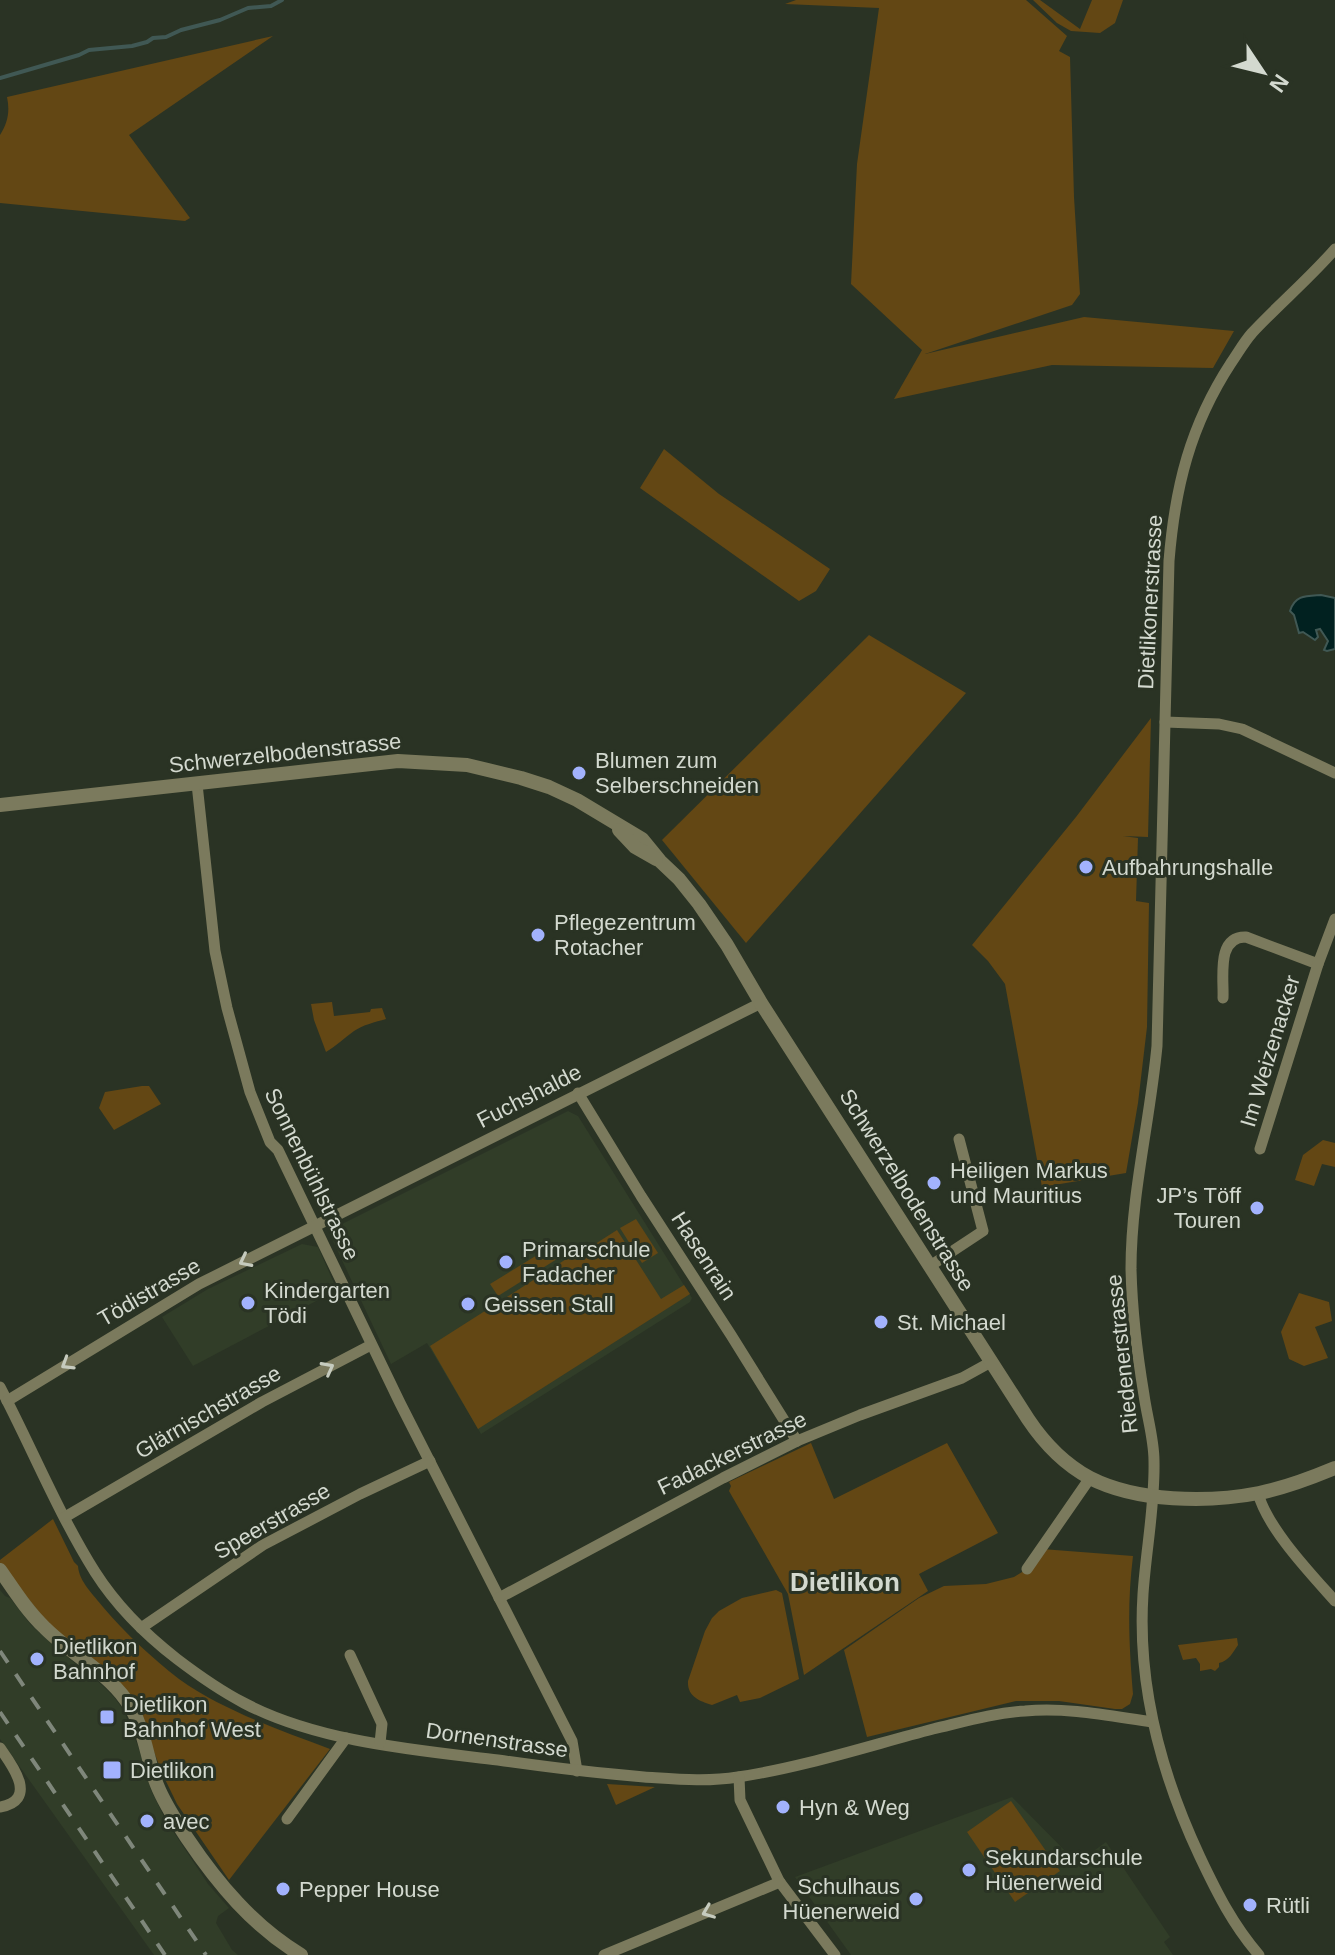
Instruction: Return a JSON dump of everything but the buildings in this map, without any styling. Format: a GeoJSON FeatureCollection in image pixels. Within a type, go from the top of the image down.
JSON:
{"type":"FeatureCollection","features":[{"type":"Feature","properties":{"kind":"street","name":"Dietlikonerstrasse"},"geometry":{"type":"LineString","coordinates":[[1165,722],[1173,515],[1191,443],[1221,379],[1250,335],[1335,249]]}},
{"type":"Feature","properties":{"kind":"street"},"geometry":{"type":"LineString","coordinates":[[1165,722],[1219,724],[1242,729],[1335,773]]}},
{"type":"Feature","properties":{"kind":"street","name":"Riedenerstrasse"},"geometry":{"type":"LineString","coordinates":[[1165,722],[1157,1046],[1154,1086],[1133,1216],[1131,1267],[1135,1334],[1154,1457],[1142,1659],[1152,1722],[1184,1824],[1222,1905],[1259,1955]]}},
{"type":"Feature","properties":{"kind":"street","name":"Schwerzelbodenstrasse"},"geometry":{"type":"LineString","coordinates":[[0,805],[398,761],[467,765],[549,787],[611,821],[635,847],[660,861],[699,904],[1028,1419],[1043,1440],[1065,1461],[1090,1478],[1114,1487],[1153,1496],[1188,1499],[1258,1493],[1335,1468]]}},
{"type":"Feature","properties":{"kind":"street","name":"Sonnenbühlstrasse"},"geometry":{"type":"LineString","coordinates":[[197,784],[215,951],[250,1092],[270,1142],[278,1150],[371,1345],[572,1741],[577,1771]]}},
{"type":"Feature","properties":{"kind":"street","name":"Im Weizenacker"},"geometry":{"type":"LineString","coordinates":[[1260,1149],[1335,919]]}},
{"type":"Feature","properties":{"kind":"street","name":"Im Weizenacker"},"geometry":{"type":"LineString","coordinates":[[1223,998],[1225,949],[1236,937],[1246,937],[1318,964]]}},
{"type":"Feature","properties":{"kind":"street","name":"Fuchshalde"},"geometry":{"type":"LineString","coordinates":[[315,1226],[761,1003]]}},
{"type":"Feature","properties":{"kind":"street","name":"Hasenrain"},"geometry":{"type":"LineString","coordinates":[[578,1093],[797,1441]]}},
{"type":"Feature","properties":{"kind":"street"},"geometry":{"type":"LineString","coordinates":[[930,1266],[983,1231],[959,1139]]}},
{"type":"Feature","properties":{"kind":"street","name":"Tödistrasse"},"geometry":{"type":"LineString","coordinates":[[7,1401],[199,1284],[315,1226]]}},
{"type":"Feature","properties":{"kind":"street","name":"Glärnischstrasse"},"geometry":{"type":"LineString","coordinates":[[65,1517],[262,1402],[371,1345]]}},
{"type":"Feature","properties":{"kind":"street","name":"Fadackerstrasse"},"geometry":{"type":"LineString","coordinates":[[499,1598],[797,1441],[962,1378],[991,1362]]}},
{"type":"Feature","properties":{"kind":"street","name":"Dornenstrasse"},"geometry":{"type":"LineString","coordinates":[[0,1387],[65,1517],[94,1571],[111,1595],[141,1628],[191,1670],[246,1704],[288,1722],[346,1738],[380,1743],[577,1771],[697,1781],[739,1777],[964,1721],[1023,1711],[1070,1711],[1152,1722]]}},
{"type":"Feature","properties":{"kind":"street","name":"Speerstrasse"},"geometry":{"type":"LineString","coordinates":[[141,1628],[263,1545],[430,1461]]}},
{"type":"Feature","properties":{"kind":"street"},"geometry":{"type":"LineString","coordinates":[[1027,1569],[1090,1478]]}},
{"type":"Feature","properties":{"kind":"street"},"geometry":{"type":"LineString","coordinates":[[1258,1493],[1286,1542],[1335,1601]]}},
{"type":"Feature","properties":{"kind":"street"},"geometry":{"type":"LineString","coordinates":[[0,1570],[46,1629],[101,1673],[128,1703],[139,1725],[167,1806],[226,1891],[258,1923],[301,1955]]}},
{"type":"Feature","properties":{"kind":"street"},"geometry":{"type":"LineString","coordinates":[[350,1655],[382,1724],[380,1743]]}},
{"type":"Feature","properties":{"kind":"street"},"geometry":{"type":"LineString","coordinates":[[287,1819],[346,1738]]}},
{"type":"Feature","properties":{"kind":"street"},"geometry":{"type":"LineString","coordinates":[[0,1748],[21,1783],[15,1800],[0,1807]]}},
{"type":"Feature","properties":{"kind":"street"},"geometry":{"type":"LineString","coordinates":[[739,1777],[740,1800],[780,1882],[835,1955]]}},
{"type":"Feature","properties":{"kind":"street"},"geometry":{"type":"LineString","coordinates":[[604,1955],[780,1882]]}},
{"type":"Feature","properties":{"kind":"shaded area"},"geometry":{"type":"Polygon","coordinates":[[[796,0],[1026,0],[1067,36],[1059,51],[1070,57],[1080,294],[1072,305],[925,354],[1084,317],[1234,331],[1213,368],[1052,365],[894,399],[922,350],[851,284],[857,164],[879,8],[785,4],[796,0]]]}},
{"type":"Feature","properties":{"kind":"shaded area"},"geometry":{"type":"Polygon","coordinates":[[[1033,0],[1040,0],[1080,29],[1092,0],[1123,0],[1115,23],[1100,33],[1071,31],[1057,23],[1033,0]]]}},
{"type":"Feature","properties":{"kind":"shaded area"},"geometry":{"type":"Polygon","coordinates":[[[273,36],[129,135],[190,218],[185,221],[0,203],[0,135],[8,117],[7,97],[273,36]]]}},
{"type":"Feature","properties":{"kind":"shaded area"},"geometry":{"type":"Polygon","coordinates":[[[664,449],[719,494],[830,569],[816,591],[799,601],[640,488],[664,449]]]}},
{"type":"Feature","properties":{"kind":"shaded area"},"geometry":{"type":"Polygon","coordinates":[[[869,635],[966,693],[746,943],[662,840],[869,635]]]}},
{"type":"Feature","properties":{"kind":"shaded area"},"geometry":{"type":"Polygon","coordinates":[[[1151,718],[1148,837],[1123,836],[1138,838],[1136,901],[1149,903],[1147,1027],[1126,1173],[1042,1187],[1005,984],[972,945],[1076,817],[1151,718]]]}},
{"type":"Feature","properties":{"kind":"shaded area"},"geometry":{"type":"Polygon","coordinates":[[[332,1002],[334,1016],[382,1008],[386,1019],[358,1029],[326,1052],[311,1004],[332,1002]]]}},
{"type":"Feature","properties":{"kind":"shaded area"},"geometry":{"type":"Polygon","coordinates":[[[149,1086],[161,1104],[114,1130],[99,1108],[105,1092],[149,1086]]]}},
{"type":"Feature","properties":{"kind":"shaded area","name":"Primarschule Fadacher"},"geometry":{"type":"Polygon","coordinates":[[[568,1111],[578,1116],[692,1298],[481,1434],[427,1343],[391,1364],[332,1239],[338,1226],[568,1111]]]}},
{"type":"Feature","properties":{"kind":"shaded area"},"geometry":{"type":"Polygon","coordinates":[[[1323,1140],[1335,1143],[1335,1167],[1322,1164],[1314,1186],[1295,1180],[1303,1155],[1323,1140]]]}},
{"type":"Feature","properties":{"kind":"shaded area"},"geometry":{"type":"Polygon","coordinates":[[[636,1219],[658,1253],[642,1263],[620,1228],[636,1219]]]}},
{"type":"Feature","properties":{"kind":"shaded area"},"geometry":{"type":"Polygon","coordinates":[[[617,1230],[661,1299],[684,1285],[690,1294],[478,1429],[430,1346],[617,1230]]]}},
{"type":"Feature","properties":{"kind":"shaded area","name":"Kindergarten Tödi"},"geometry":{"type":"Polygon","coordinates":[[[302,1244],[318,1247],[337,1290],[193,1366],[162,1317],[208,1289],[302,1244]]]}},
{"type":"Feature","properties":{"kind":"shaded area"},"geometry":{"type":"Polygon","coordinates":[[[547,1249],[557,1259],[498,1296],[490,1284],[547,1249]]]}},
{"type":"Feature","properties":{"kind":"shaded area"},"geometry":{"type":"Polygon","coordinates":[[[1299,1293],[1329,1302],[1332,1321],[1315,1327],[1328,1358],[1304,1366],[1289,1359],[1281,1332],[1299,1293]]]}},
{"type":"Feature","properties":{"kind":"shaded area"},"geometry":{"type":"Polygon","coordinates":[[[811,1443],[834,1499],[947,1443],[998,1533],[919,1574],[928,1591],[804,1675],[788,1594],[729,1491],[729,1482],[811,1443]]]}},
{"type":"Feature","properties":{"kind":"shaded area"},"geometry":{"type":"Polygon","coordinates":[[[53,1519],[88,1588],[120,1626],[169,1671],[233,1710],[330,1749],[229,1880],[177,1804],[139,1712],[49,1625],[0,1563],[53,1519]]]}},
{"type":"Feature","properties":{"kind":"shaded area"},"geometry":{"type":"Polygon","coordinates":[[[1042,1549],[1133,1556],[1129,1625],[1133,1694],[1130,1704],[1115,1709],[1059,1701],[1016,1701],[867,1737],[844,1650],[919,1598],[944,1586],[986,1584],[1014,1577],[1027,1569],[1042,1549]]]}},
{"type":"Feature","properties":{"kind":"shaded area"},"geometry":{"type":"Polygon","coordinates":[[[0,1590],[31,1625],[102,1685],[124,1711],[151,1790],[165,1819],[208,1884],[229,1908],[218,1916],[216,1923],[238,1955],[154,1955],[0,1739],[0,1590]]]}},
{"type":"Feature","properties":{"kind":"shaded area"},"geometry":{"type":"Polygon","coordinates":[[[776,1590],[782,1593],[799,1679],[760,1698],[740,1702],[737,1695],[712,1705],[695,1697],[688,1681],[712,1618],[742,1598],[776,1590]]]}},
{"type":"Feature","properties":{"kind":"shaded area"},"geometry":{"type":"Polygon","coordinates":[[[1237,1638],[1238,1645],[1215,1671],[1200,1671],[1196,1658],[1183,1660],[1178,1645],[1237,1638]]]}},
{"type":"Feature","properties":{"kind":"shaded area"},"geometry":{"type":"Polygon","coordinates":[[[607,1784],[655,1787],[616,1805],[607,1784]]]}},
{"type":"Feature","properties":{"kind":"shaded area","name":"Sekundarschule Hüenerweid"},"geometry":{"type":"Polygon","coordinates":[[[1012,1797],[1077,1863],[1106,1842],[1170,1937],[1164,1942],[1173,1955],[851,1955],[795,1877],[1012,1797]]]}},
{"type":"Feature","properties":{"kind":"shaded area"},"geometry":{"type":"Polygon","coordinates":[[[1011,1801],[1060,1871],[1015,1902],[967,1832],[1011,1801]]]}},
{"type":"Feature","properties":{"kind":"water"},"geometry":{"type":"Polygon","coordinates":[[[1321,595],[1335,598],[1335,649],[1327,651],[1324,650],[1328,641],[1320,629],[1316,630],[1318,637],[1315,640],[1303,632],[1299,633],[1290,611],[1298,599],[1321,595]]]}},
{"type":"Feature","properties":{"kind":"waterway"},"geometry":{"type":"LineString","coordinates":[[0,78],[89,50],[132,46],[166,37],[248,8],[271,6],[282,0]]}},
{"type":"Feature","properties":{"kind":"railway"},"geometry":{"type":"LineString","coordinates":[[0,1651],[206,1955]]}},
{"type":"Feature","properties":{"kind":"railway"},"geometry":{"type":"LineString","coordinates":[[0,1712],[165,1955]]}},
{"type":"Feature","properties":{"kind":"place","name":"Blumen zum Selberschneiden"},"geometry":{"type":"Point","coordinates":[579,773]}},
{"type":"Feature","properties":{"kind":"place","name":"Aufbahrungshalle"},"geometry":{"type":"Point","coordinates":[1086,867]}},
{"type":"Feature","properties":{"kind":"place","name":"Pflegezentrum Rotacher"},"geometry":{"type":"Point","coordinates":[538,935]}},
{"type":"Feature","properties":{"kind":"place","name":"Heiligen Markus und Mauritius"},"geometry":{"type":"Point","coordinates":[934,1183]}},
{"type":"Feature","properties":{"kind":"place","name":"JP’s Töff Touren"},"geometry":{"type":"Point","coordinates":[1257,1208]}},
{"type":"Feature","properties":{"kind":"place","name":"Primarschule Fadacher"},"geometry":{"type":"Point","coordinates":[506,1262]}},
{"type":"Feature","properties":{"kind":"place","name":"Kindergarten Tödi"},"geometry":{"type":"Point","coordinates":[248,1303]}},
{"type":"Feature","properties":{"kind":"place","name":"Geissen Stall"},"geometry":{"type":"Point","coordinates":[468,1304]}},
{"type":"Feature","properties":{"kind":"place","name":"St. Michael"},"geometry":{"type":"Point","coordinates":[881,1322]}},
{"type":"Feature","properties":{"kind":"place","name":"Dietlikon Bahnhof"},"geometry":{"type":"Point","coordinates":[37,1659]}},
{"type":"Feature","properties":{"kind":"place","name":"Dietlikon Bahnhof West"},"geometry":{"type":"Point","coordinates":[107,1717]}},
{"type":"Feature","properties":{"kind":"place","name":"Dietlikon"},"geometry":{"type":"Point","coordinates":[112,1770]}},
{"type":"Feature","properties":{"kind":"place","name":"Hyn & Weg"},"geometry":{"type":"Point","coordinates":[783,1807]}},
{"type":"Feature","properties":{"kind":"place","name":"avec"},"geometry":{"type":"Point","coordinates":[147,1821]}},
{"type":"Feature","properties":{"kind":"place","name":"Sekundarschule Hüenerweid"},"geometry":{"type":"Point","coordinates":[969,1870]}},
{"type":"Feature","properties":{"kind":"place","name":"Pepper House"},"geometry":{"type":"Point","coordinates":[283,1889]}},
{"type":"Feature","properties":{"kind":"place","name":"Schulhaus Hüenerweid"},"geometry":{"type":"Point","coordinates":[916,1899]}},
{"type":"Feature","properties":{"kind":"place","name":"Rütli"},"geometry":{"type":"Point","coordinates":[1250,1905]}},
{"type":"Feature","properties":{"kind":"district","name":"Dietlikon"},"geometry":{"type":"Point","coordinates":[845,1582]}}]}
